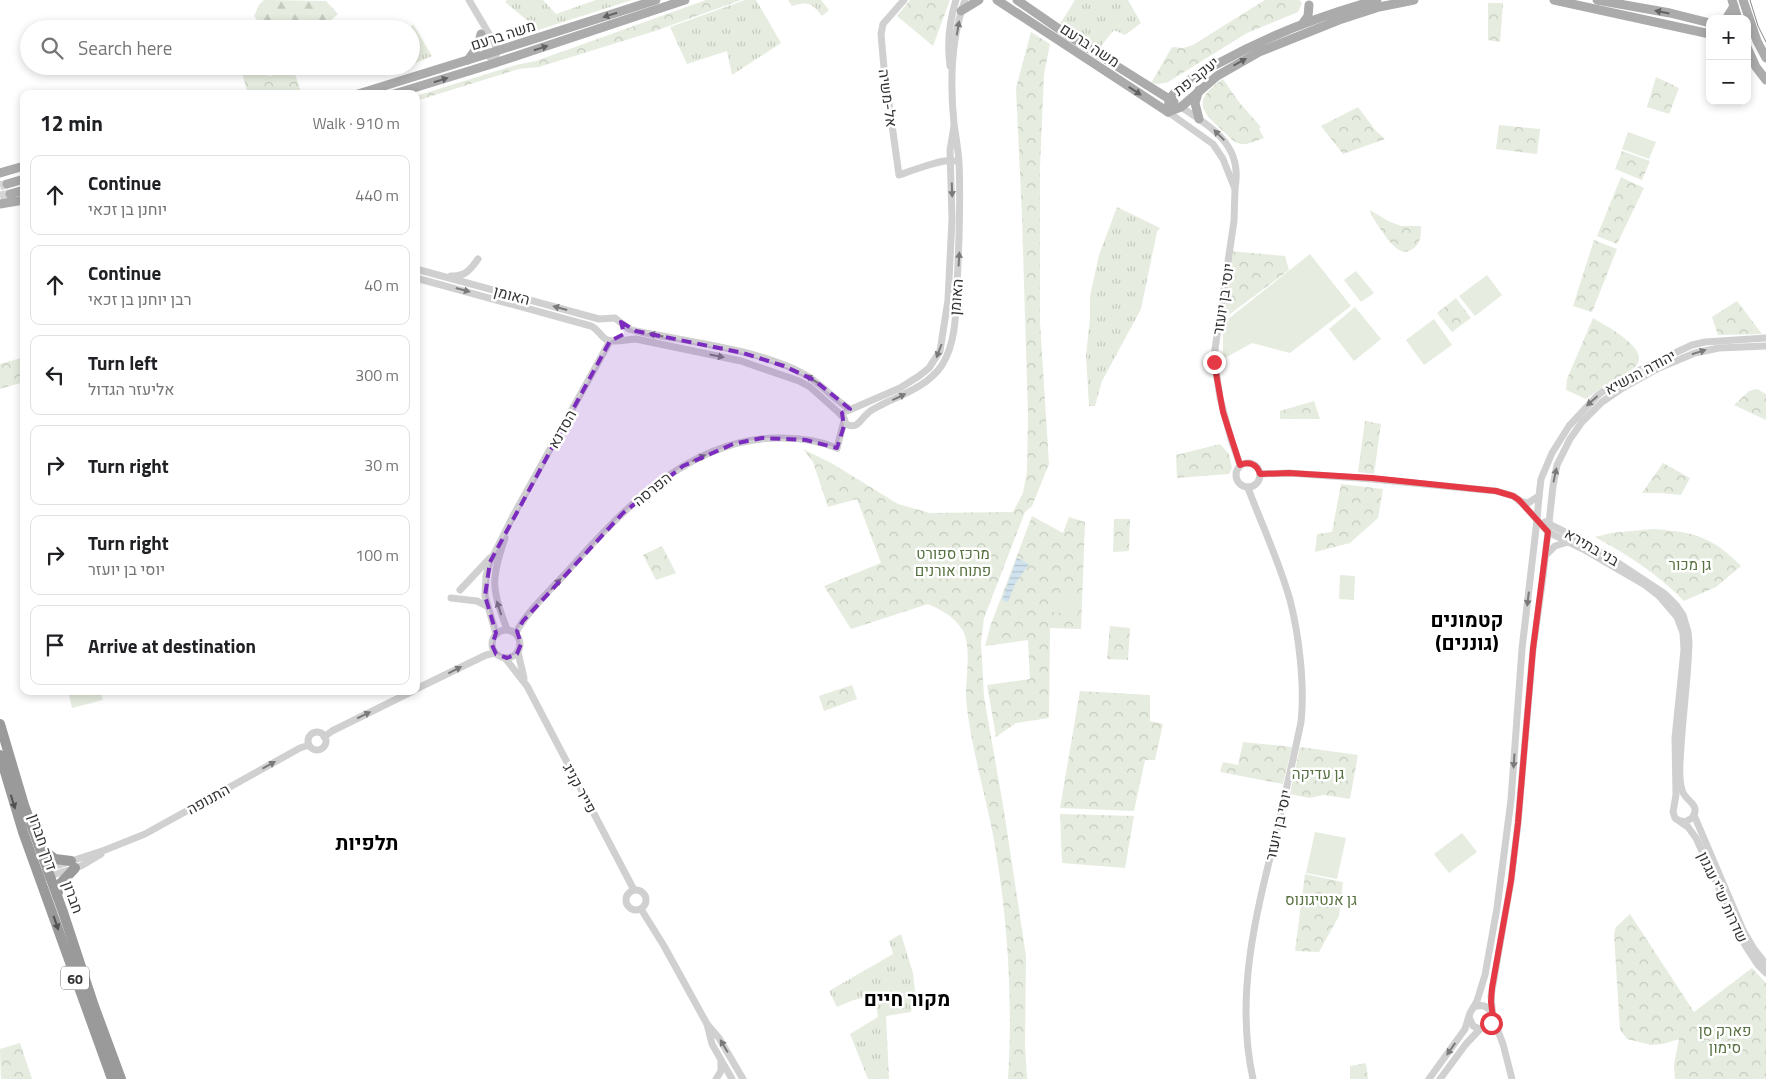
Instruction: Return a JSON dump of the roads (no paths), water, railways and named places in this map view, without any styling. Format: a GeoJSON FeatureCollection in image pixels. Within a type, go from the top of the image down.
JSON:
{"type":"FeatureCollection","features":[{"type":"Feature","properties":{"kind":"highway","name":"חברון"},"geometry":{"type":"LineString","coordinates":[[0,724],[24,805],[121,1079]]}},
{"type":"Feature","properties":{"kind":"highway","name":"דרך חברון"},"geometry":{"type":"LineString","coordinates":[[0,756],[13,802],[39,877],[112,1079]]}},
{"type":"Feature","properties":{"kind":"highway"},"geometry":{"type":"LineString","coordinates":[[39,848],[54,858],[73,865],[61,883],[57,895]]}},
{"type":"Feature","properties":{"kind":"main road","name":"משה ברעם"},"geometry":{"type":"LineString","coordinates":[[420,75],[656,0]]}},
{"type":"Feature","properties":{"kind":"main road","name":"משה ברעם"},"geometry":{"type":"LineString","coordinates":[[407,90],[685,0]]}},
{"type":"Feature","properties":{"kind":"main road"},"geometry":{"type":"LineString","coordinates":[[961,11],[979,0]]}},
{"type":"Feature","properties":{"kind":"main road","name":"משה ברעם"},"geometry":{"type":"LineString","coordinates":[[997,0],[1168,112]]}},
{"type":"Feature","properties":{"kind":"main road","name":"משה ברעם"},"geometry":{"type":"LineString","coordinates":[[1017,0],[1072,38],[1181,107]]}},
{"type":"Feature","properties":{"kind":"main road","name":"יעקב פת"},"geometry":{"type":"LineString","coordinates":[[1377,0],[1301,24],[1204,70],[1184,84],[1170,99],[1168,112],[1181,107],[1200,89],[1238,62],[1282,41],[1348,17],[1384,6],[1414,0]]}},
{"type":"Feature","properties":{"kind":"main road"},"geometry":{"type":"LineString","coordinates":[[1554,0],[1706,33]]}},
{"type":"Feature","properties":{"kind":"main road"},"geometry":{"type":"LineString","coordinates":[[1597,0],[1706,21]]}},
{"type":"Feature","properties":{"kind":"main road"},"geometry":{"type":"LineString","coordinates":[[1728,15],[1733,3]]}},
{"type":"Feature","properties":{"kind":"main road"},"geometry":{"type":"LineString","coordinates":[[1733,3],[1737,15]]}},
{"type":"Feature","properties":{"kind":"main road"},"geometry":{"type":"LineString","coordinates":[[1745,4],[1757,41],[1765,56]]}},
{"type":"Feature","properties":{"kind":"main road"},"geometry":{"type":"LineString","coordinates":[[1301,24],[1308,16],[1309,5]]}},
{"type":"Feature","properties":{"kind":"main road"},"geometry":{"type":"LineString","coordinates":[[468,60],[478,46],[481,34]]}},
{"type":"Feature","properties":{"kind":"main road"},"geometry":{"type":"LineString","coordinates":[[1751,44],[1765,56]]}},
{"type":"Feature","properties":{"kind":"main road"},"geometry":{"type":"LineString","coordinates":[[1751,55],[1756,67]]}},
{"type":"Feature","properties":{"kind":"main road"},"geometry":{"type":"LineString","coordinates":[[1749,60],[1766,80]]}},
{"type":"Feature","properties":{"kind":"main road","name":"משה ברעם"},"geometry":{"type":"LineString","coordinates":[[371,90],[419,75]]}},
{"type":"Feature","properties":{"kind":"main road"},"geometry":{"type":"LineString","coordinates":[[1156,90],[1184,84]]}},
{"type":"Feature","properties":{"kind":"main road"},"geometry":{"type":"LineString","coordinates":[[1199,119],[1195,103],[1200,89]]}},
{"type":"Feature","properties":{"kind":"main road"},"geometry":{"type":"LineString","coordinates":[[0,172],[20,167]]}},
{"type":"Feature","properties":{"kind":"main road"},"geometry":{"type":"LineString","coordinates":[[7,184],[20,181]]}},
{"type":"Feature","properties":{"kind":"main road"},"geometry":{"type":"LineString","coordinates":[[10,194],[20,191]]}},
{"type":"Feature","properties":{"kind":"main road"},"geometry":{"type":"LineString","coordinates":[[0,204],[20,201]]}},
{"type":"Feature","properties":{"kind":"street"},"geometry":{"type":"LineString","coordinates":[[469,0],[497,51],[495,63]]}},
{"type":"Feature","properties":{"kind":"street","name":"אל-משיה"},"geometry":{"type":"LineString","coordinates":[[904,0],[886,21],[881,34],[899,175],[932,165],[951,163]]}},
{"type":"Feature","properties":{"kind":"street","name":"האומן"},"geometry":{"type":"LineString","coordinates":[[953,80],[948,42],[950,23],[956,0]]}},
{"type":"Feature","properties":{"kind":"street","name":"האומן"},"geometry":{"type":"LineString","coordinates":[[857,425],[872,410],[904,395],[931,378],[948,354],[956,300],[961,219],[959,163],[954,124],[953,80],[955,43],[965,0]]}},
{"type":"Feature","properties":{"kind":"street"},"geometry":{"type":"LineString","coordinates":[[479,18],[481,34],[487,54],[495,63]]}},
{"type":"Feature","properties":{"kind":"street","name":"יוסי בן יועזר"},"geometry":{"type":"LineString","coordinates":[[1181,107],[1219,134],[1230,147],[1237,177],[1234,221],[1214,356],[1220,398],[1240,465]]}},
{"type":"Feature","properties":{"kind":"street","name":"יוסי בן יועזר"},"geometry":{"type":"LineString","coordinates":[[1168,112],[1213,144],[1223,159],[1235,189]]}},
{"type":"Feature","properties":{"kind":"street","name":"האומן"},"geometry":{"type":"LineString","coordinates":[[420,270],[599,319],[615,318],[629,329],[636,331],[743,353],[784,366],[814,380],[837,401],[852,409],[900,388],[919,376],[929,368],[940,351],[948,300],[952,219],[950,145],[954,124]]}},
{"type":"Feature","properties":{"kind":"street"},"geometry":{"type":"LineString","coordinates":[[951,163],[959,163]]}},
{"type":"Feature","properties":{"kind":"street"},"geometry":{"type":"LineString","coordinates":[[442,276],[459,277],[471,269],[478,259]]}},
{"type":"Feature","properties":{"kind":"street","name":"האומן"},"geometry":{"type":"LineString","coordinates":[[420,279],[591,326],[614,341]]}},
{"type":"Feature","properties":{"kind":"street"},"geometry":{"type":"LineString","coordinates":[[602,334],[601,326],[607,319]]}},
{"type":"Feature","properties":{"kind":"street"},"geometry":{"type":"LineString","coordinates":[[614,341],[624,334],[621,322]]}},
{"type":"Feature","properties":{"kind":"street","name":"יהודה הנשיא"},"geometry":{"type":"LineString","coordinates":[[1474,1007],[1485,975],[1502,872],[1511,800],[1522,649],[1534,551],[1538,496],[1546,465],[1563,434],[1585,406],[1609,387],[1661,359],[1692,345],[1718,340],[1766,338]]}},
{"type":"Feature","properties":{"kind":"street"},"geometry":{"type":"LineString","coordinates":[[614,341],[636,339],[760,366],[810,387],[848,425],[857,425]]}},
{"type":"Feature","properties":{"kind":"street","name":"הסדנא"},"geometry":{"type":"LineString","coordinates":[[487,606],[485,583],[487,570],[493,554],[614,341]]}},
{"type":"Feature","properties":{"kind":"street","name":"יהודה הנשיא"},"geometry":{"type":"LineString","coordinates":[[1512,1079],[1493,1016],[1492,988],[1509,890],[1518,823],[1533,649],[1553,486],[1561,456],[1575,431],[1602,402],[1659,368],[1695,353],[1719,348],[1766,346]]}},
{"type":"Feature","properties":{"kind":"street"},"geometry":{"type":"LineString","coordinates":[[852,409],[858,411],[861,416],[857,425],[837,448],[845,412],[852,409]]}},
{"type":"Feature","properties":{"kind":"street","name":"הפרסה"},"geometry":{"type":"LineString","coordinates":[[516,633],[523,620],[623,513],[649,490],[683,466],[732,444],[762,438],[799,439],[823,443],[837,448]]}},
{"type":"Feature","properties":{"kind":"street"},"geometry":{"type":"LineString","coordinates":[[1248,463],[1253,464],[1260,474],[1256,485],[1248,488],[1240,485],[1235,477],[1236,470],[1240,465],[1248,463]]}},
{"type":"Feature","properties":{"kind":"street"},"geometry":{"type":"LineString","coordinates":[[1260,474],[1289,473],[1440,484],[1496,491],[1513,496],[1519,500],[1537,520]]}},
{"type":"Feature","properties":{"kind":"street","name":"יוסי בן יועזר"},"geometry":{"type":"LineString","coordinates":[[1248,488],[1290,600],[1299,657],[1302,705],[1301,722],[1249,954],[1246,1016],[1249,1061],[1253,1079]]}},
{"type":"Feature","properties":{"kind":"street"},"geometry":{"type":"LineString","coordinates":[[1519,500],[1528,503],[1538,496]]}},
{"type":"Feature","properties":{"kind":"street","name":"הסדנא"},"geometry":{"type":"LineString","coordinates":[[507,629],[496,598],[494,586],[497,564],[513,516]]}},
{"type":"Feature","properties":{"kind":"street","name":"בני בתירא"},"geometry":{"type":"LineString","coordinates":[[1537,520],[1549,523],[1586,543],[1645,579],[1669,597],[1683,615],[1689,643],[1681,737],[1680,774],[1681,789],[1688,799]]}},
{"type":"Feature","properties":{"kind":"street","name":"בני בתירא"},"geometry":{"type":"LineString","coordinates":[[1537,520],[1548,532],[1606,561],[1652,590],[1671,608],[1681,624],[1684,650],[1675,738],[1674,804]]}},
{"type":"Feature","properties":{"kind":"street"},"geometry":{"type":"LineString","coordinates":[[1545,555],[1554,546],[1569,542]]}},
{"type":"Feature","properties":{"kind":"street"},"geometry":{"type":"LineString","coordinates":[[460,590],[493,554]]}},
{"type":"Feature","properties":{"kind":"street"},"geometry":{"type":"LineString","coordinates":[[451,598],[469,599],[487,606],[496,634],[492,645],[495,652],[505,658],[512,657],[518,652],[521,642],[516,633],[507,629],[496,634]]}},
{"type":"Feature","properties":{"kind":"street"},"geometry":{"type":"LineString","coordinates":[[420,687],[495,652]]}},
{"type":"Feature","properties":{"kind":"street","name":"פייר קניג"},"geometry":{"type":"LineString","coordinates":[[518,652],[527,686],[634,890]]}},
{"type":"Feature","properties":{"kind":"street","name":"פייר קניג"},"geometry":{"type":"LineString","coordinates":[[505,658],[527,686]]}},
{"type":"Feature","properties":{"kind":"street"},"geometry":{"type":"LineString","coordinates":[[324,737],[332,731],[404,695]]}},
{"type":"Feature","properties":{"kind":"street"},"geometry":{"type":"LineString","coordinates":[[318,733],[324,737],[325,743],[321,749],[314,750],[309,745],[308,739],[313,734],[318,733]]}},
{"type":"Feature","properties":{"kind":"street","name":"התנופה"},"geometry":{"type":"LineString","coordinates":[[39,877],[73,865],[89,862],[105,850],[154,829],[300,748],[309,745]]}},
{"type":"Feature","properties":{"kind":"street"},"geometry":{"type":"LineString","coordinates":[[1680,799],[1688,799],[1695,806],[1694,815],[1689,821],[1681,821],[1674,815],[1674,804],[1680,799]]}},
{"type":"Feature","properties":{"kind":"street","name":"שדרות ש\"י עגנון"},"geometry":{"type":"LineString","coordinates":[[1694,815],[1743,930],[1754,950],[1766,964]]}},
{"type":"Feature","properties":{"kind":"street","name":"שדרות ש\"י עגנון"},"geometry":{"type":"LineString","coordinates":[[1681,821],[1696,838],[1751,956],[1766,973]]}},
{"type":"Feature","properties":{"kind":"street"},"geometry":{"type":"LineString","coordinates":[[631,891],[641,891],[645,895],[646,902],[640,909],[634,909],[628,904],[627,897],[631,891]]}},
{"type":"Feature","properties":{"kind":"street"},"geometry":{"type":"LineString","coordinates":[[640,909],[664,946],[707,1024],[719,1038],[743,1079]]}},
{"type":"Feature","properties":{"kind":"street"},"geometry":{"type":"LineString","coordinates":[[1429,1079],[1458,1039],[1474,1007],[1486,1006],[1493,1016],[1491,1023],[1466,1044],[1440,1079]]}},
{"type":"Feature","properties":{"kind":"street"},"geometry":{"type":"LineString","coordinates":[[1469,1017],[1473,1026],[1490,1028],[1498,1033]]}},
{"type":"Feature","properties":{"kind":"street"},"geometry":{"type":"LineString","coordinates":[[707,1024],[710,1038],[731,1077]]}},
{"type":"Feature","properties":{"kind":"street"},"geometry":{"type":"LineString","coordinates":[[717,1079],[722,1067],[720,1059]]}},
{"type":"Feature","properties":{"kind":"street"},"geometry":{"type":"LineString","coordinates":[[717,1079],[731,1077],[738,1071]]}},
{"type":"Feature","properties":{"kind":"water"},"geometry":{"type":"Polygon","coordinates":[[[1017,558],[1029,564],[1015,584],[1008,602],[1002,600],[1017,558]]]}},
{"type":"Feature","properties":{"kind":"tunnel"},"geometry":{"type":"LineString","coordinates":[[0,186],[7,184]]}},
{"type":"Feature","properties":{"kind":"tunnel"},"geometry":{"type":"LineString","coordinates":[[0,196],[10,194]]}},
{"type":"Feature","properties":{"kind":"tram line"},"geometry":{"type":"LineString","coordinates":[[1750,0],[1758,26],[1766,42]]}},
{"type":"Feature","properties":{"kind":"district","name":"קטמונים (גוננים)"},"geometry":{"type":"Point","coordinates":[1467,630]}},
{"type":"Feature","properties":{"kind":"district","name":"תלפיות"},"geometry":{"type":"Point","coordinates":[367,842]}},
{"type":"Feature","properties":{"kind":"district","name":"מקור חיים"},"geometry":{"type":"Point","coordinates":[907,998]}},
{"type":"Feature","properties":{"kind":"park label","name":"מרכז ספורט פתוח אורנים"},"geometry":{"type":"Point","coordinates":[953,562]}},
{"type":"Feature","properties":{"kind":"park label","name":"גן מכור"},"geometry":{"type":"Point","coordinates":[1690,564]}},
{"type":"Feature","properties":{"kind":"park label","name":"גן עדיקה"},"geometry":{"type":"Point","coordinates":[1318,773]}},
{"type":"Feature","properties":{"kind":"park label","name":"גן אנטיגונוס"},"geometry":{"type":"Point","coordinates":[1321,899]}},
{"type":"Feature","properties":{"kind":"park label","name":"פארק סן סימון"},"geometry":{"type":"Point","coordinates":[1725,1038]}}]}
